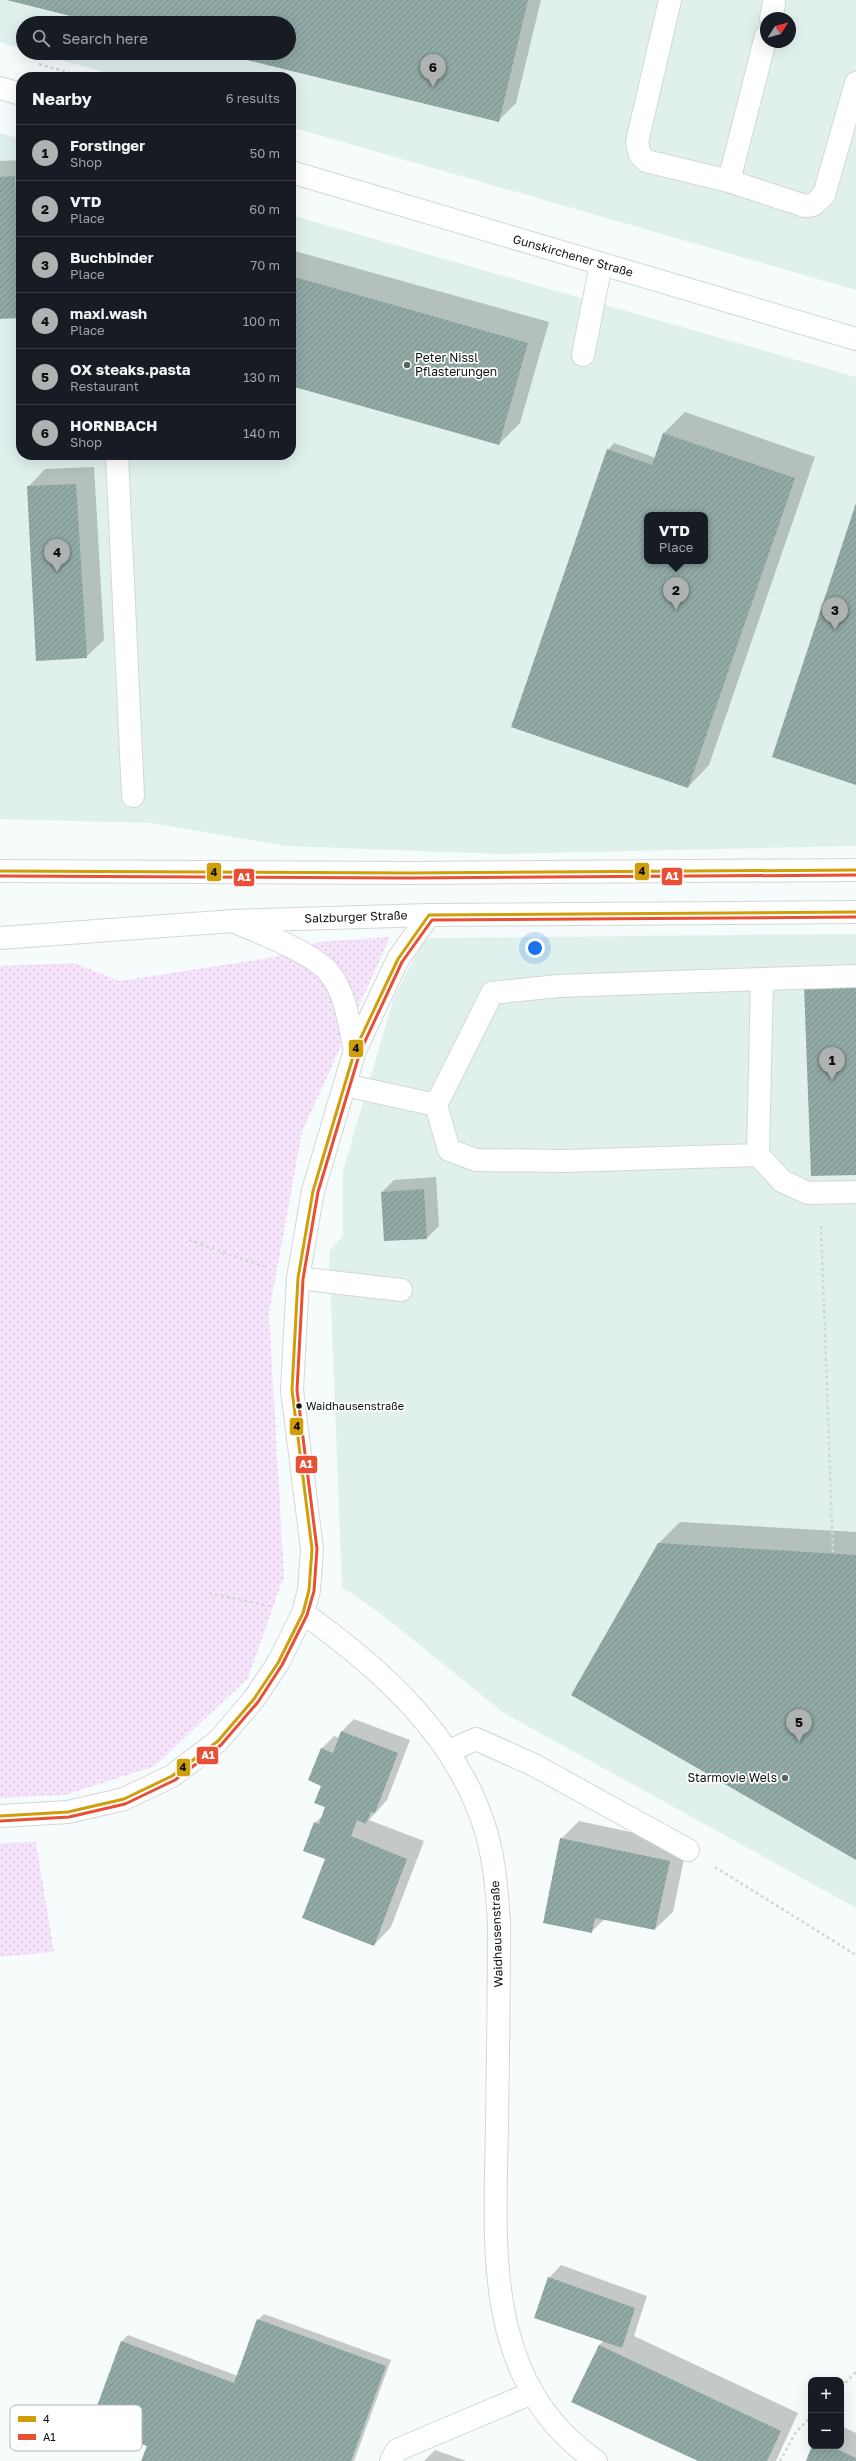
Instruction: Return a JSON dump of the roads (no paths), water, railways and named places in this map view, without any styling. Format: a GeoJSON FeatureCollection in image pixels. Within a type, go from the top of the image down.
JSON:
{"type":"FeatureCollection","features":[{"type":"Feature","properties":{"kind":"street"},"geometry":{"type":"LineString","coordinates":[[670,0],[637,142],[638,150],[646,161],[729,181],[805,206],[813,205],[819,202],[824,195],[856,83]]}},
{"type":"Feature","properties":{"kind":"street"},"geometry":{"type":"LineString","coordinates":[[729,181],[763,48]]}},
{"type":"Feature","properties":{"kind":"street"},"geometry":{"type":"LineString","coordinates":[[0,88],[16,93]]}},
{"type":"Feature","properties":{"kind":"street","name":"Gunskirchener Straße"},"geometry":{"type":"LineString","coordinates":[[296,173],[856,339]]}},
{"type":"Feature","properties":{"kind":"street"},"geometry":{"type":"LineString","coordinates":[[583,355],[600,264]]}},
{"type":"Feature","properties":{"kind":"street"},"geometry":{"type":"LineString","coordinates":[[117,460],[133,796]]}},
{"type":"Feature","properties":{"kind":"street"},"geometry":{"type":"LineString","coordinates":[[0,871],[410,873],[856,870]]}},
{"type":"Feature","properties":{"kind":"street","name":"Salzburger Straße"},"geometry":{"type":"LineString","coordinates":[[0,938],[233,921],[429,915],[856,912]]}},
{"type":"Feature","properties":{"kind":"street"},"geometry":{"type":"LineString","coordinates":[[0,1816],[68,1812],[124,1799],[172,1776],[218,1741],[254,1699],[278,1663],[302,1613],[309,1590],[312,1549],[292,1390],[298,1278],[313,1191],[355,1050],[398,959],[429,915]]}},
{"type":"Feature","properties":{"kind":"street"},"geometry":{"type":"LineString","coordinates":[[233,921],[307,956],[330,973],[342,999],[355,1050]]}},
{"type":"Feature","properties":{"kind":"street"},"geometry":{"type":"LineString","coordinates":[[758,1155],[565,1161],[476,1160],[449,1150],[436,1105],[492,993],[558,986],[856,976]]}},
{"type":"Feature","properties":{"kind":"street"},"geometry":{"type":"LineString","coordinates":[[762,979],[758,1155],[782,1181],[808,1193],[856,1192]]}},
{"type":"Feature","properties":{"kind":"street"},"geometry":{"type":"LineString","coordinates":[[344,1085],[436,1105]]}},
{"type":"Feature","properties":{"kind":"street"},"geometry":{"type":"LineString","coordinates":[[298,1278],[401,1290]]}},
{"type":"Feature","properties":{"kind":"street","name":"Waidhausenstraße"},"geometry":{"type":"LineString","coordinates":[[302,1613],[348,1645],[380,1674],[418,1713],[449,1751],[471,1791],[487,1835],[496,1876],[499,1946],[495,2247],[501,2304],[512,2352],[532,2393],[550,2420],[583,2452],[596,2461]]}},
{"type":"Feature","properties":{"kind":"street"},"geometry":{"type":"LineString","coordinates":[[449,1751],[476,1740],[534,1765],[688,1850]]}},
{"type":"Feature","properties":{"kind":"street"},"geometry":{"type":"LineString","coordinates":[[391,2461],[397,2450],[532,2393]]}},
{"type":"Feature","properties":{"kind":"place","name":"HORNBACH"},"geometry":{"type":"Point","coordinates":[433,87]}},
{"type":"Feature","properties":{"kind":"place","name":"Peter Nissl Pflasterungen"},"geometry":{"type":"Point","coordinates":[407,365]}},
{"type":"Feature","properties":{"kind":"place","name":"maxi.wash"},"geometry":{"type":"Point","coordinates":[57,572]}},
{"type":"Feature","properties":{"kind":"place","name":"VTD"},"geometry":{"type":"Point","coordinates":[676,610]}},
{"type":"Feature","properties":{"kind":"place","name":"Buchbinder"},"geometry":{"type":"Point","coordinates":[835,630]}},
{"type":"Feature","properties":{"kind":"place","name":"Forstinger"},"geometry":{"type":"Point","coordinates":[832,1080]}},
{"type":"Feature","properties":{"kind":"place","name":"Waidhausenstraße"},"geometry":{"type":"Point","coordinates":[299,1406]}},
{"type":"Feature","properties":{"kind":"place","name":"OX steaks.pasta"},"geometry":{"type":"Point","coordinates":[799,1742]}},
{"type":"Feature","properties":{"kind":"place","name":"Starmovie Wels"},"geometry":{"type":"Point","coordinates":[785,1778]}}]}
